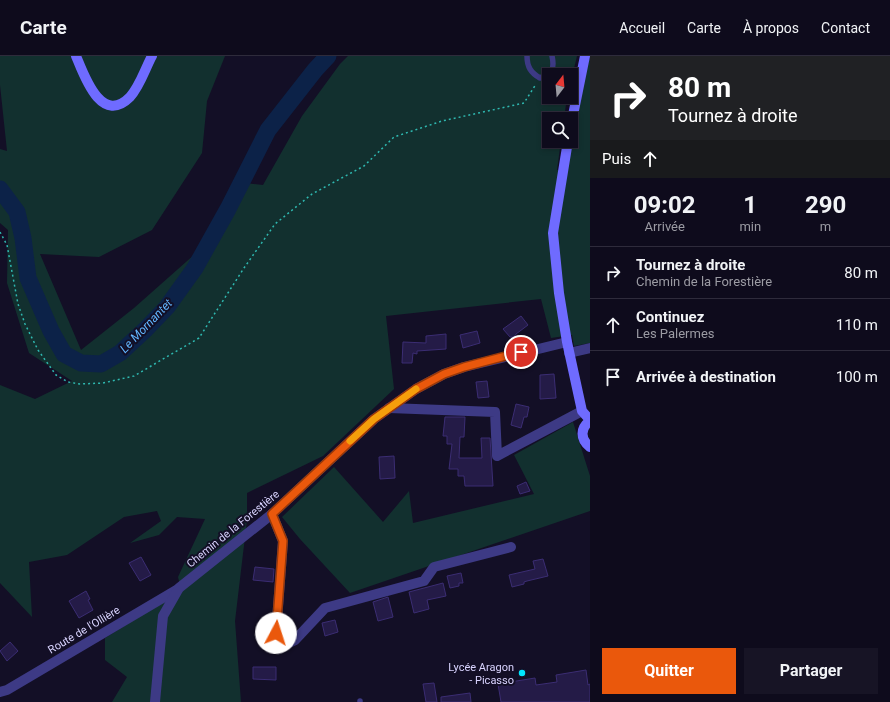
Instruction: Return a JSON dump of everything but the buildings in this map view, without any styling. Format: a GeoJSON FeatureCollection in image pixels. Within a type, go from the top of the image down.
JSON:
{"type":"FeatureCollection","features":[{"type":"Feature","properties":{"kind":"street"},"geometry":{"type":"LineString","coordinates":[[76,56],[88,86],[96,97],[111,105],[118,105],[130,96],[152,56]]}},
{"type":"Feature","properties":{"kind":"street"},"geometry":{"type":"LineString","coordinates":[[574,112],[585,56]]}},
{"type":"Feature","properties":{"kind":"street"},"geometry":{"type":"LineString","coordinates":[[567,148],[553,233],[559,293],[569,353],[582,411],[590,420],[586,424],[582,434],[585,442],[590,446]]}},
{"type":"Feature","properties":{"kind":"street","name":"Chemin de la Forestière"},"geometry":{"type":"LineString","coordinates":[[155,702],[162,616],[179,588],[272,514],[374,419],[416,389],[444,374],[490,360],[567,342]]}},
{"type":"Feature","properties":{"kind":"street"},"geometry":{"type":"LineString","coordinates":[[569,353],[590,348]]}},
{"type":"Feature","properties":{"kind":"street"},"geometry":{"type":"LineString","coordinates":[[389,408],[495,412],[498,456],[582,411]]}},
{"type":"Feature","properties":{"kind":"street"},"geometry":{"type":"LineString","coordinates":[[272,514],[283,541],[276,633],[281,643],[288,644],[295,640],[325,608],[424,581],[434,567],[512,547]]}},
{"type":"Feature","properties":{"kind":"street","name":"Route de l'Ollière"},"geometry":{"type":"LineString","coordinates":[[0,692],[7,690],[179,588]]}},
{"type":"Feature","properties":{"kind":"lane"},"geometry":{"type":"LineString","coordinates":[[527,56],[527,61],[532,73],[540,78],[550,74],[554,65],[552,56]]}},
{"type":"Feature","properties":{"kind":"path"},"geometry":{"type":"LineString","coordinates":[[0,232],[7,245],[18,304],[25,324],[38,350],[56,375],[68,382],[80,384],[102,383],[134,376],[199,338],[244,268],[275,224],[312,194],[364,166],[394,137],[442,121],[524,102],[540,78]]}},
{"type":"Feature","properties":{"kind":"green space"},"geometry":{"type":"Polygon","coordinates":[[[0,56],[225,56],[207,101],[202,153],[152,230],[99,257],[40,254],[81,350],[134,308],[195,254],[224,203],[234,182],[263,185],[302,116],[340,64],[348,56],[577,56],[574,68],[542,68],[542,104],[566,104],[565,112],[542,112],[542,148],[560,148],[557,170],[562,171],[569,148],[578,148],[578,112],[576,112],[590,56],[590,343],[574,346],[572,335],[551,338],[541,299],[386,316],[394,389],[323,456],[247,493],[247,520],[235,621],[241,702],[112,702],[127,677],[105,660],[105,638],[160,604],[182,593],[178,577],[205,519],[177,517],[159,535],[130,543],[161,521],[157,511],[124,517],[67,555],[29,562],[32,617],[0,583],[0,385],[35,399],[72,381],[29,353],[7,283],[8,230],[0,223],[0,149],[7,151],[0,85],[0,56]]]}},
{"type":"Feature","properties":{"kind":"green space"},"geometry":{"type":"Polygon","coordinates":[[[573,422],[590,476],[590,511],[350,593],[300,539],[282,517],[334,467],[383,522],[409,491],[413,523],[534,494],[514,455],[573,422]]]}},
{"type":"Feature","properties":{"kind":"waterway","name":"Le Mornantet"},"geometry":{"type":"LineString","coordinates":[[0,189],[17,212],[23,238],[28,278],[51,331],[64,354],[81,363],[101,364],[120,353],[167,307],[195,268],[228,209],[268,130],[315,70],[328,56]]}},
{"type":"Feature","properties":{"kind":"slow traffic"},"geometry":{"type":"LineString","coordinates":[[350,441],[374,419],[416,389]]}},
{"type":"Feature","properties":{"kind":"place","name":"Lycée Aragon - Picasso"},"geometry":{"type":"Point","coordinates":[522,673]}},
{"type":"Feature","properties":{"kind":"route"},"geometry":{"type":"LineString","coordinates":[[276,633],[283,541],[272,514],[374,419],[416,389],[444,374],[464,367],[521,352]]}}]}
